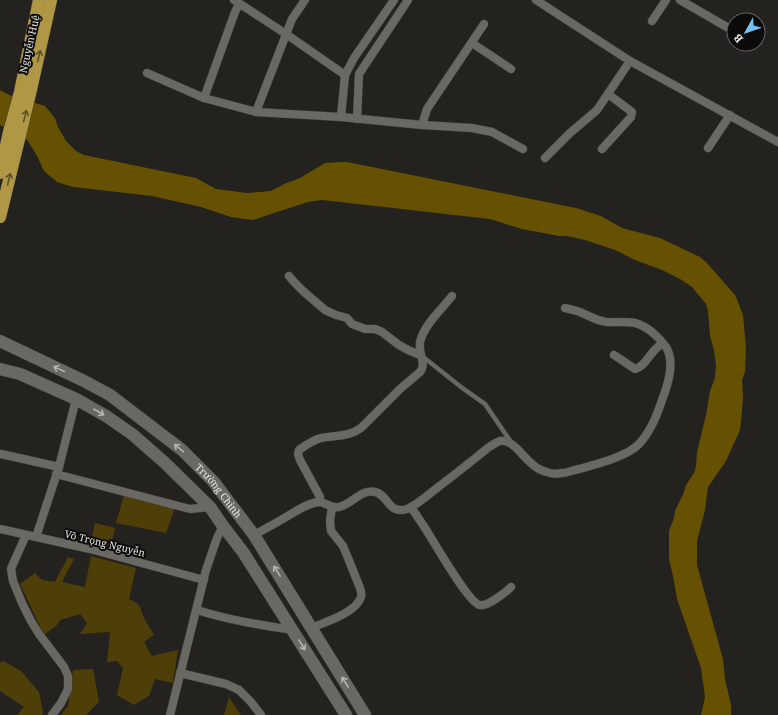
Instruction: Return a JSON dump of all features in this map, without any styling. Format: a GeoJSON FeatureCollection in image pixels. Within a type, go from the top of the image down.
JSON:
{"type":"FeatureCollection","features":[{"type":"Feature","properties":{"kind":"highway","name":"Nguyễn Huệ"},"geometry":{"type":"LineString","coordinates":[[25,93],[39,0]]}},
{"type":"Feature","properties":{"kind":"highway","name":"Nguyễn Huệ"},"geometry":{"type":"LineString","coordinates":[[25,93],[51,0]]}},
{"type":"Feature","properties":{"kind":"highway"},"geometry":{"type":"LineString","coordinates":[[0,217],[14,136],[25,93]]}},
{"type":"Feature","properties":{"kind":"highway"},"geometry":{"type":"LineString","coordinates":[[0,173],[14,136]]}},
{"type":"Feature","properties":{"kind":"street"},"geometry":{"type":"LineString","coordinates":[[256,112],[292,19],[305,0]]}},
{"type":"Feature","properties":{"kind":"street"},"geometry":{"type":"LineString","coordinates":[[341,117],[345,75],[354,58],[394,0]]}},
{"type":"Feature","properties":{"kind":"street"},"geometry":{"type":"LineString","coordinates":[[357,119],[359,74],[408,0]]}},
{"type":"Feature","properties":{"kind":"street"},"geometry":{"type":"LineString","coordinates":[[536,0],[630,61],[778,142]]}},
{"type":"Feature","properties":{"kind":"street"},"geometry":{"type":"LineString","coordinates":[[652,21],[666,0]]}},
{"type":"Feature","properties":{"kind":"street"},"geometry":{"type":"LineString","coordinates":[[680,0],[726,27]]}},
{"type":"Feature","properties":{"kind":"street"},"geometry":{"type":"LineString","coordinates":[[204,98],[235,12],[237,2],[345,75]]}},
{"type":"Feature","properties":{"kind":"street"},"geometry":{"type":"LineString","coordinates":[[422,125],[427,109],[484,24]]}},
{"type":"Feature","properties":{"kind":"street"},"geometry":{"type":"LineString","coordinates":[[472,43],[511,69]]}},
{"type":"Feature","properties":{"kind":"street"},"geometry":{"type":"LineString","coordinates":[[545,158],[570,133],[597,110],[630,61]]}},
{"type":"Feature","properties":{"kind":"street"},"geometry":{"type":"LineString","coordinates":[[147,73],[204,98],[256,112],[341,117],[472,128],[492,132],[523,149]]}},
{"type":"Feature","properties":{"kind":"street"},"geometry":{"type":"LineString","coordinates":[[602,149],[631,117],[632,112],[608,94]]}},
{"type":"Feature","properties":{"kind":"street"},"geometry":{"type":"LineString","coordinates":[[708,148],[730,115]]}},
{"type":"Feature","properties":{"kind":"street"},"geometry":{"type":"LineString","coordinates":[[290,276],[303,291],[325,310],[347,318],[352,324],[365,329],[382,332],[399,346],[420,355]]}},
{"type":"Feature","properties":{"kind":"street"},"geometry":{"type":"LineString","coordinates":[[320,502],[320,497],[300,460],[298,454],[299,450],[316,440],[348,434],[361,428],[400,389],[422,370],[423,365],[420,355],[420,343],[424,332],[427,326],[452,296]]}},
{"type":"Feature","properties":{"kind":"street"},"geometry":{"type":"LineString","coordinates":[[254,535],[311,504],[320,502],[332,507],[340,507],[363,493],[370,491],[377,492],[393,508],[399,510],[407,509],[427,496],[497,442],[507,442],[514,446],[531,464],[545,472],[553,474],[589,466],[632,450],[651,427],[666,388],[670,359],[668,350],[652,332],[637,323],[604,322],[578,311],[565,308]]}},
{"type":"Feature","properties":{"kind":"street","name":"Trường Chinh"},"geometry":{"type":"LineString","coordinates":[[0,341],[110,395],[182,450],[213,482],[254,535],[365,715]]}},
{"type":"Feature","properties":{"kind":"street"},"geometry":{"type":"LineString","coordinates":[[614,355],[635,369],[644,364],[662,343]]}},
{"type":"Feature","properties":{"kind":"street","name":"Trường Chinh"},"geometry":{"type":"LineString","coordinates":[[0,369],[20,374],[76,399],[106,416],[132,434],[164,462],[210,507],[243,552],[346,715]]}},
{"type":"Feature","properties":{"kind":"street"},"geometry":{"type":"LineString","coordinates":[[36,537],[58,470],[76,399],[84,381]]}},
{"type":"Feature","properties":{"kind":"street"},"geometry":{"type":"LineString","coordinates":[[1,454],[190,509],[210,507]]}},
{"type":"Feature","properties":{"kind":"street"},"geometry":{"type":"LineString","coordinates":[[311,628],[340,616],[358,603],[361,598],[360,588],[343,546],[331,531],[330,521],[332,507]]}},
{"type":"Feature","properties":{"kind":"street"},"geometry":{"type":"LineString","coordinates":[[411,507],[463,588],[475,602],[480,606],[484,605],[511,587]]}},
{"type":"Feature","properties":{"kind":"street"},"geometry":{"type":"LineString","coordinates":[[170,715],[212,550],[223,526],[238,514]]}},
{"type":"Feature","properties":{"kind":"street","name":"Võ Trọng Nguyễn"},"geometry":{"type":"LineString","coordinates":[[0,529],[97,551],[204,580]]}},
{"type":"Feature","properties":{"kind":"street"},"geometry":{"type":"LineString","coordinates":[[26,534],[11,569],[13,581],[31,621],[64,667],[68,676],[68,689],[61,703],[52,715]]}},
{"type":"Feature","properties":{"kind":"street"},"geometry":{"type":"LineString","coordinates":[[197,610],[215,616],[248,623],[293,630]]}},
{"type":"Feature","properties":{"kind":"street"},"geometry":{"type":"LineString","coordinates":[[180,672],[226,684],[239,690],[261,715]]}},
{"type":"Feature","properties":{"kind":"lane"},"geometry":{"type":"LineString","coordinates":[[420,355],[485,404],[514,446]]}},
{"type":"Feature","properties":{"kind":"shaded area"},"geometry":{"type":"Polygon","coordinates":[[[0,90],[9,95],[45,106],[55,118],[66,141],[76,151],[84,155],[196,178],[216,189],[247,193],[271,191],[300,178],[325,163],[347,162],[576,208],[601,216],[622,228],[660,238],[700,257],[706,262],[735,295],[743,315],[746,348],[745,372],[742,380],[743,397],[740,430],[726,461],[708,487],[705,510],[697,541],[697,565],[723,659],[725,679],[731,705],[731,715],[701,715],[705,697],[701,668],[677,599],[669,559],[669,531],[675,511],[686,485],[694,473],[710,391],[715,378],[716,365],[710,336],[708,311],[706,304],[692,287],[662,270],[635,260],[615,250],[585,240],[522,229],[490,219],[322,200],[308,202],[253,220],[231,217],[201,207],[152,196],[73,187],[57,182],[44,171],[28,141],[0,125],[0,90]]]}},
{"type":"Feature","properties":{"kind":"shaded area"},"geometry":{"type":"Polygon","coordinates":[[[124,495],[175,508],[166,533],[116,523],[124,495]]]}},
{"type":"Feature","properties":{"kind":"shaded area"},"geometry":{"type":"Polygon","coordinates":[[[95,523],[115,528],[110,549],[90,545],[95,523]]]}},
{"type":"Feature","properties":{"kind":"shaded area"},"geometry":{"type":"Polygon","coordinates":[[[91,556],[136,568],[129,599],[134,601],[139,606],[154,635],[144,642],[152,656],[178,650],[173,683],[155,679],[149,696],[134,705],[117,695],[123,668],[117,661],[107,662],[110,632],[80,634],[87,623],[80,614],[60,620],[57,625],[44,635],[20,584],[35,573],[42,580],[55,582],[68,557],[74,559],[62,582],[85,587],[91,556]]]}},
{"type":"Feature","properties":{"kind":"shaded area"},"geometry":{"type":"Polygon","coordinates":[[[3,661],[21,671],[39,692],[43,712],[42,715],[17,715],[24,707],[0,691],[0,663],[3,661]]]}},
{"type":"Feature","properties":{"kind":"shaded area"},"geometry":{"type":"Polygon","coordinates":[[[93,669],[99,702],[86,715],[61,715],[68,706],[73,670],[93,669]]]}},
{"type":"Feature","properties":{"kind":"shaded area"},"geometry":{"type":"Polygon","coordinates":[[[229,697],[241,715],[224,715],[229,697]]]}}]}
